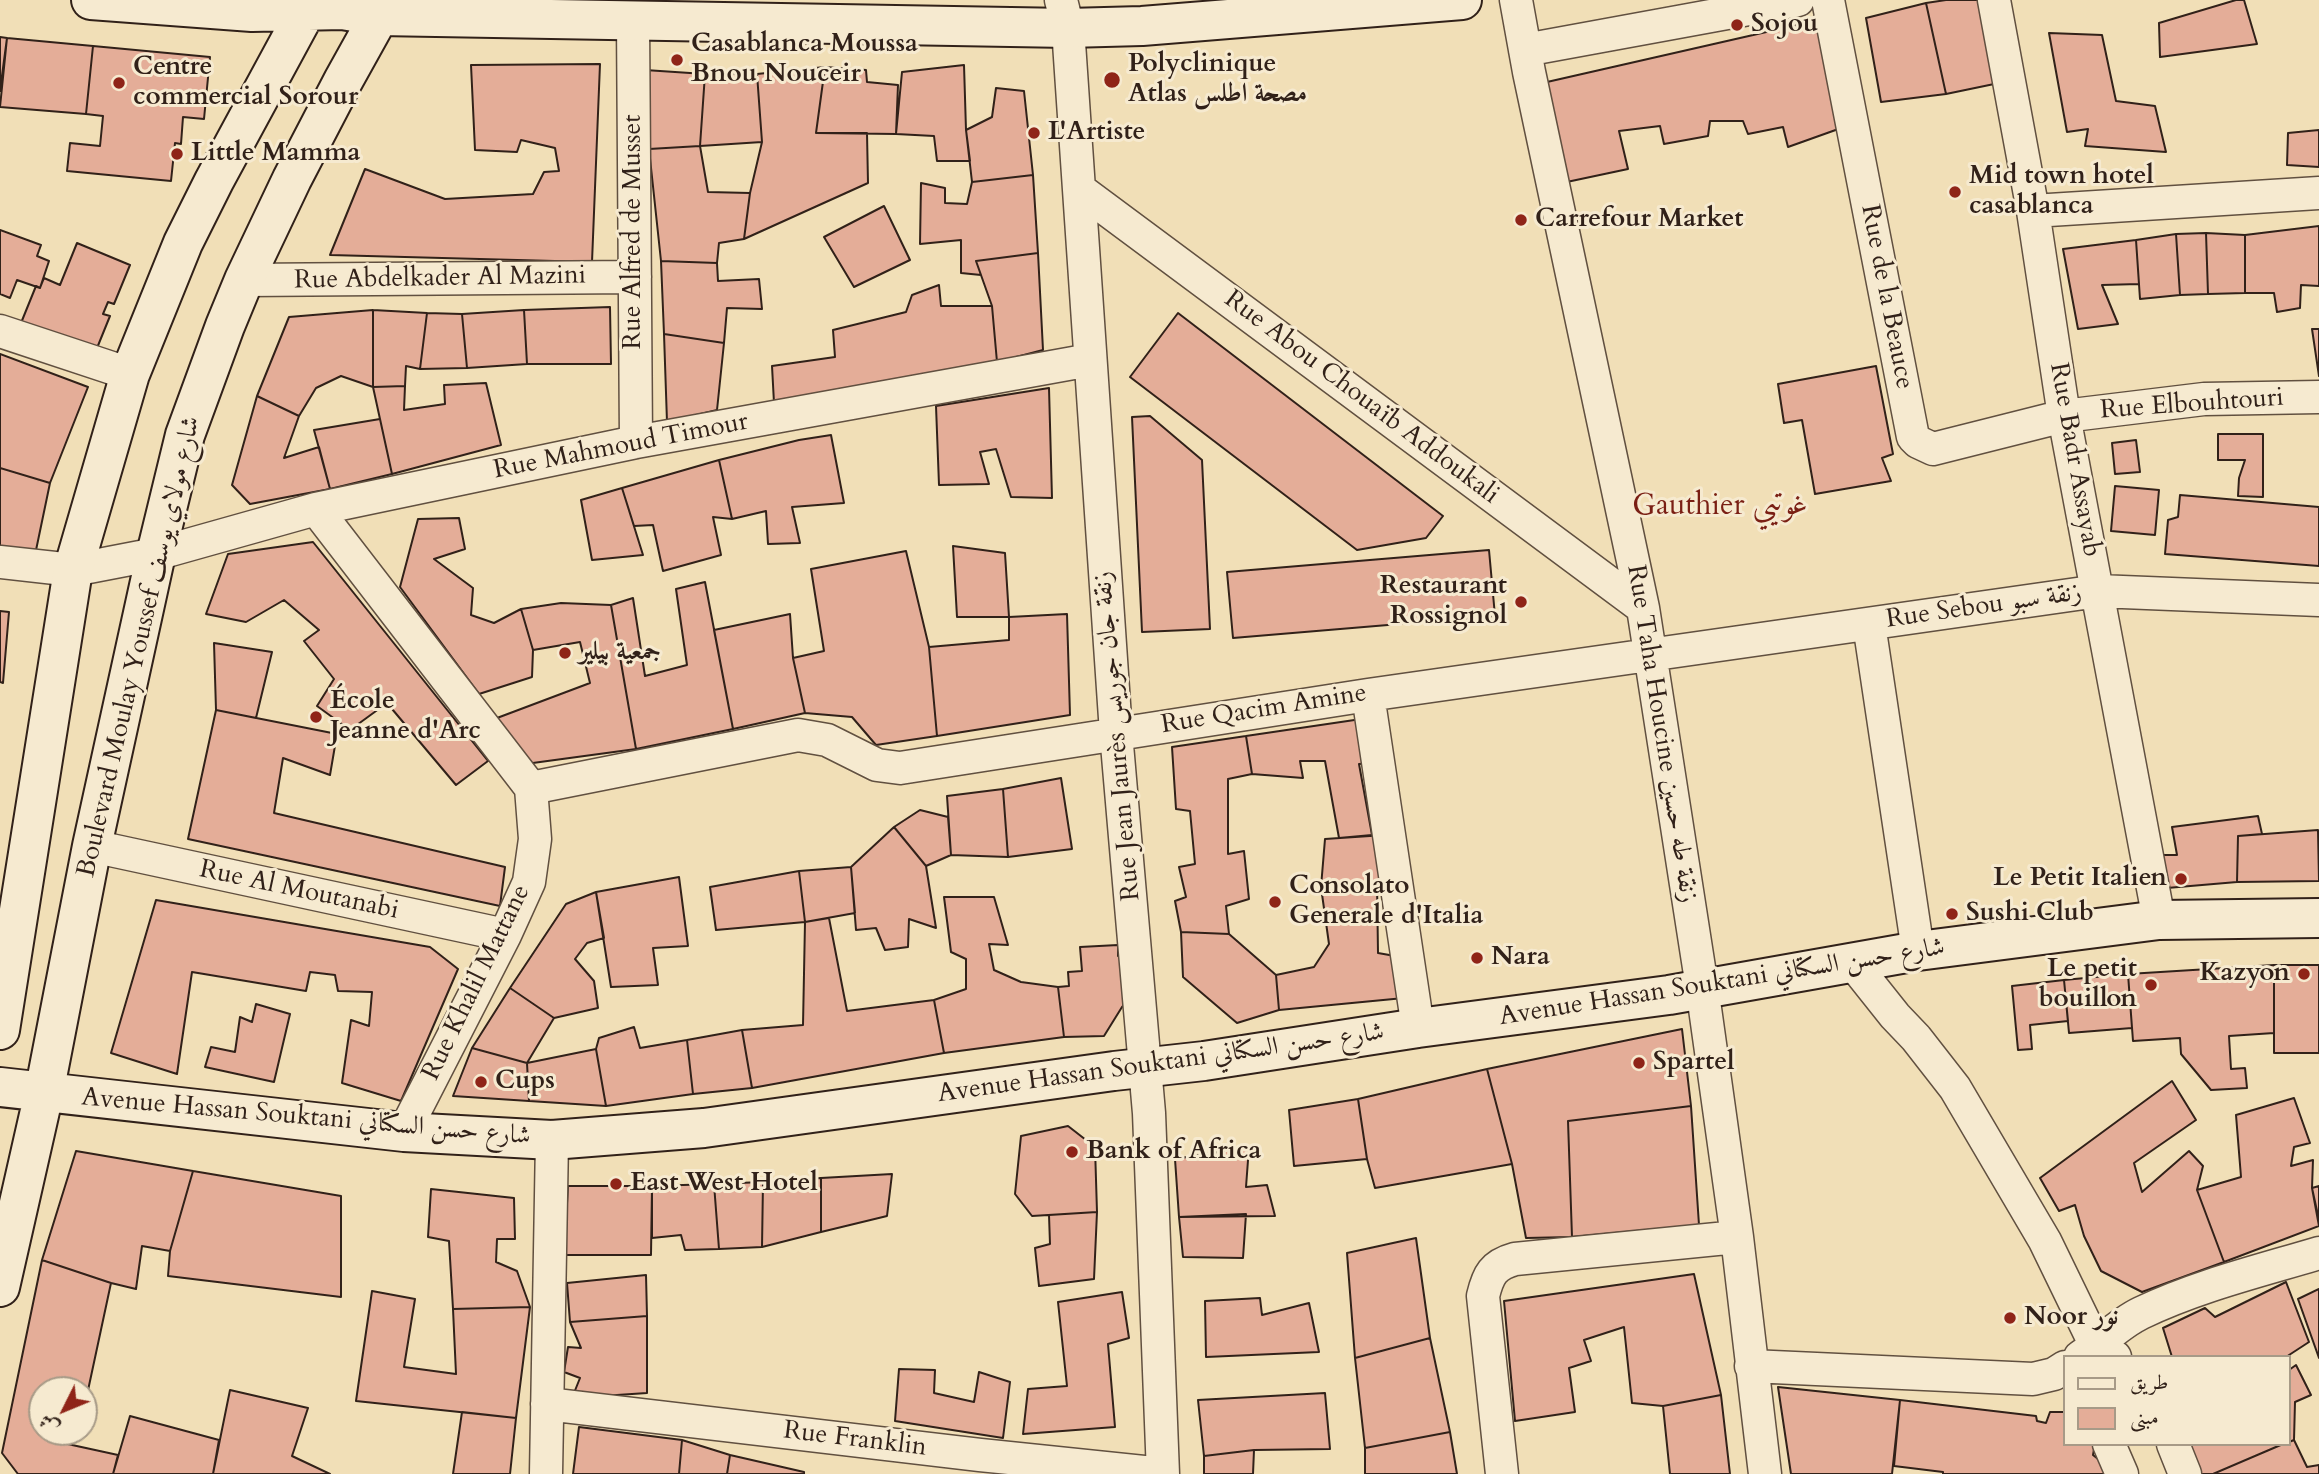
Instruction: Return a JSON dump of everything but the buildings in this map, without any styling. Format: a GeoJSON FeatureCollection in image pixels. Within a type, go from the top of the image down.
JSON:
{"type":"FeatureCollection","features":[{"type":"Feature","properties":{"kind":"street"},"geometry":{"type":"LineString","coordinates":[[91,0],[252,12],[309,5],[342,10],[384,8],[633,21],[1065,14],[1142,26],[1462,0]]}},
{"type":"Feature","properties":{"kind":"street","name":"Rue Taha Houcine زنقة طه حسين"},"geometry":{"type":"LineString","coordinates":[[1516,0],[1643,607],[1702,987],[1737,1237],[1765,1474]]}},
{"type":"Feature","properties":{"kind":"street"},"geometry":{"type":"LineString","coordinates":[[1525,50],[1798,0]]}},
{"type":"Feature","properties":{"kind":"street","name":"Rue de la Beauce"},"geometry":{"type":"LineString","coordinates":[[1828,0],[1913,437],[1933,449],[2064,416]]}},
{"type":"Feature","properties":{"kind":"street","name":"Rue Badr Assayab"},"geometry":{"type":"LineString","coordinates":[[1994,0],[2034,211],[2064,416],[2160,920]]}},
{"type":"Feature","properties":{"kind":"street"},"geometry":{"type":"LineString","coordinates":[[0,1030],[73,570],[130,374],[183,243],[309,5]]}},
{"type":"Feature","properties":{"kind":"street","name":"Boulevard Moulay Youssef شارع مولاي يوسف"},"geometry":{"type":"LineString","coordinates":[[0,1287],[44,1093],[92,846],[185,435],[244,280],[292,179],[384,8]]}},
{"type":"Feature","properties":{"kind":"street","name":"Rue Jean Jaurès زنقة جان جوريس"},"geometry":{"type":"LineString","coordinates":[[1065,14],[1116,733],[1146,1069],[1163,1474]]}},
{"type":"Feature","properties":{"kind":"street","name":"Rue Alfred de Musset"},"geometry":{"type":"LineString","coordinates":[[633,21],[636,442]]}},
{"type":"Feature","properties":{"kind":"street","name":"Rue Abou Chouaïb Addoukali"},"geometry":{"type":"LineString","coordinates":[[1079,189],[1643,607]]}},
{"type":"Feature","properties":{"kind":"street"},"geometry":{"type":"LineString","coordinates":[[2034,211],[2319,193]]}},
{"type":"Feature","properties":{"kind":"street","name":"Rue Abdelkader Al Mazini"},"geometry":{"type":"LineString","coordinates":[[244,280],[635,277]]}},
{"type":"Feature","properties":{"kind":"street"},"geometry":{"type":"LineString","coordinates":[[0,331],[130,374]]}},
{"type":"Feature","properties":{"kind":"street","name":"Rue Mahmoud Timour"},"geometry":{"type":"LineString","coordinates":[[0,562],[73,570],[156,554],[316,509],[636,442],[1090,360]]}},
{"type":"Feature","properties":{"kind":"street","name":"Rue Elbouhtouri"},"geometry":{"type":"LineString","coordinates":[[2064,416],[2204,399],[2319,397]]}},
{"type":"Feature","properties":{"kind":"street"},"geometry":{"type":"LineString","coordinates":[[316,509],[531,788]]}},
{"type":"Feature","properties":{"kind":"street","name":"Rue Sebou زنقة سبو"},"geometry":{"type":"LineString","coordinates":[[1651,655],[2098,591],[2319,600]]}},
{"type":"Feature","properties":{"kind":"street"},"geometry":{"type":"LineString","coordinates":[[1869,624],[1918,951]]}},
{"type":"Feature","properties":{"kind":"street","name":"Rue Qacim Amine"},"geometry":{"type":"LineString","coordinates":[[531,788],[798,735],[827,740],[877,765],[900,768],[1368,695],[1651,655]]}},
{"type":"Feature","properties":{"kind":"street"},"geometry":{"type":"LineString","coordinates":[[1368,695],[1418,1028]]}},
{"type":"Feature","properties":{"kind":"street","name":"Rue Khalil Mattane"},"geometry":{"type":"LineString","coordinates":[[404,1132],[505,935],[528,882],[535,839],[531,788]]}},
{"type":"Feature","properties":{"kind":"street","name":"Rue Al Moutanabi"},"geometry":{"type":"LineString","coordinates":[[92,846],[505,935]]}},
{"type":"Feature","properties":{"kind":"street","name":"Avenue Hassan Souktani شارع حسن السكتاني"},"geometry":{"type":"LineString","coordinates":[[0,1087],[404,1132],[552,1140],[704,1129],[1669,995],[1702,987],[1918,951],[2160,920],[2319,918]]}},
{"type":"Feature","properties":{"kind":"street"},"geometry":{"type":"LineString","coordinates":[[1852,962],[1955,1088],[2045,1241],[2096,1354],[2116,1328],[2139,1314],[2187,1293],[2319,1253]]}},
{"type":"Feature","properties":{"kind":"street"},"geometry":{"type":"LineString","coordinates":[[546,1474],[552,1140]]}},
{"type":"Feature","properties":{"kind":"street"},"geometry":{"type":"LineString","coordinates":[[1502,1474],[1483,1296],[1491,1271],[1502,1263],[1515,1259],[1737,1237]]}},
{"type":"Feature","properties":{"kind":"street"},"geometry":{"type":"LineString","coordinates":[[1751,1366],[2033,1379],[2054,1374],[2064,1368]]}},
{"type":"Feature","properties":{"kind":"street","name":"Rue Franklin"},"geometry":{"type":"LineString","coordinates":[[547,1404],[980,1464],[1163,1474]]}},
{"type":"Feature","properties":{"kind":"street"},"geometry":{"type":"LineString","coordinates":[[2110,1446],[2122,1474]]}},
{"type":"Feature","properties":{"kind":"street"},"geometry":{"type":"LineString","coordinates":[[2174,1446],[2185,1474]]}},
{"type":"Feature","properties":{"kind":"place","name":"Sojou"},"geometry":{"type":"Point","coordinates":[1737,25]}},
{"type":"Feature","properties":{"kind":"place","name":"Casablanca Moussa Bnou Nouceir"},"geometry":{"type":"Point","coordinates":[677,60]}},
{"type":"Feature","properties":{"kind":"place","name":"Polyclinique Atlas مصحة اطلس"},"geometry":{"type":"Point","coordinates":[1112,80]}},
{"type":"Feature","properties":{"kind":"place","name":"Centre commercial Sorour"},"geometry":{"type":"Point","coordinates":[119,83]}},
{"type":"Feature","properties":{"kind":"place","name":"L'Artiste"},"geometry":{"type":"Point","coordinates":[1034,133]}},
{"type":"Feature","properties":{"kind":"place","name":"Little Mamma"},"geometry":{"type":"Point","coordinates":[177,154]}},
{"type":"Feature","properties":{"kind":"place","name":"Mid town hotel casablanca"},"geometry":{"type":"Point","coordinates":[1955,192]}},
{"type":"Feature","properties":{"kind":"place","name":"Carrefour Market"},"geometry":{"type":"Point","coordinates":[1521,220]}},
{"type":"Feature","properties":{"kind":"place","name":"Restaurant Rossignol"},"geometry":{"type":"Point","coordinates":[1521,602]}},
{"type":"Feature","properties":{"kind":"place","name":"جمعية بيلير"},"geometry":{"type":"Point","coordinates":[565,653]}},
{"type":"Feature","properties":{"kind":"place","name":"École Jeanne d'Arc"},"geometry":{"type":"Point","coordinates":[316,717]}},
{"type":"Feature","properties":{"kind":"place","name":"Le Petit Italien"},"geometry":{"type":"Point","coordinates":[2181,879]}},
{"type":"Feature","properties":{"kind":"place","name":"Consolato Generale d'Italia"},"geometry":{"type":"Point","coordinates":[1275,902]}},
{"type":"Feature","properties":{"kind":"place","name":"Sushi Club"},"geometry":{"type":"Point","coordinates":[1952,914]}},
{"type":"Feature","properties":{"kind":"place","name":"Nara"},"geometry":{"type":"Point","coordinates":[1477,958]}},
{"type":"Feature","properties":{"kind":"place","name":"Kazyon"},"geometry":{"type":"Point","coordinates":[2304,974]}},
{"type":"Feature","properties":{"kind":"place","name":"Le petit bouillon"},"geometry":{"type":"Point","coordinates":[2151,985]}},
{"type":"Feature","properties":{"kind":"place","name":"Spartel"},"geometry":{"type":"Point","coordinates":[1639,1063]}},
{"type":"Feature","properties":{"kind":"place","name":"Cups"},"geometry":{"type":"Point","coordinates":[481,1082]}},
{"type":"Feature","properties":{"kind":"place","name":"Bank of Africa"},"geometry":{"type":"Point","coordinates":[1072,1152]}},
{"type":"Feature","properties":{"kind":"place","name":"East West Hotel"},"geometry":{"type":"Point","coordinates":[616,1184]}},
{"type":"Feature","properties":{"kind":"place","name":"Noor نور"},"geometry":{"type":"Point","coordinates":[2010,1318]}},
{"type":"Feature","properties":{"kind":"district","name":"Gauthier غوتيي"},"geometry":{"type":"Point","coordinates":[1720,507]}}]}
